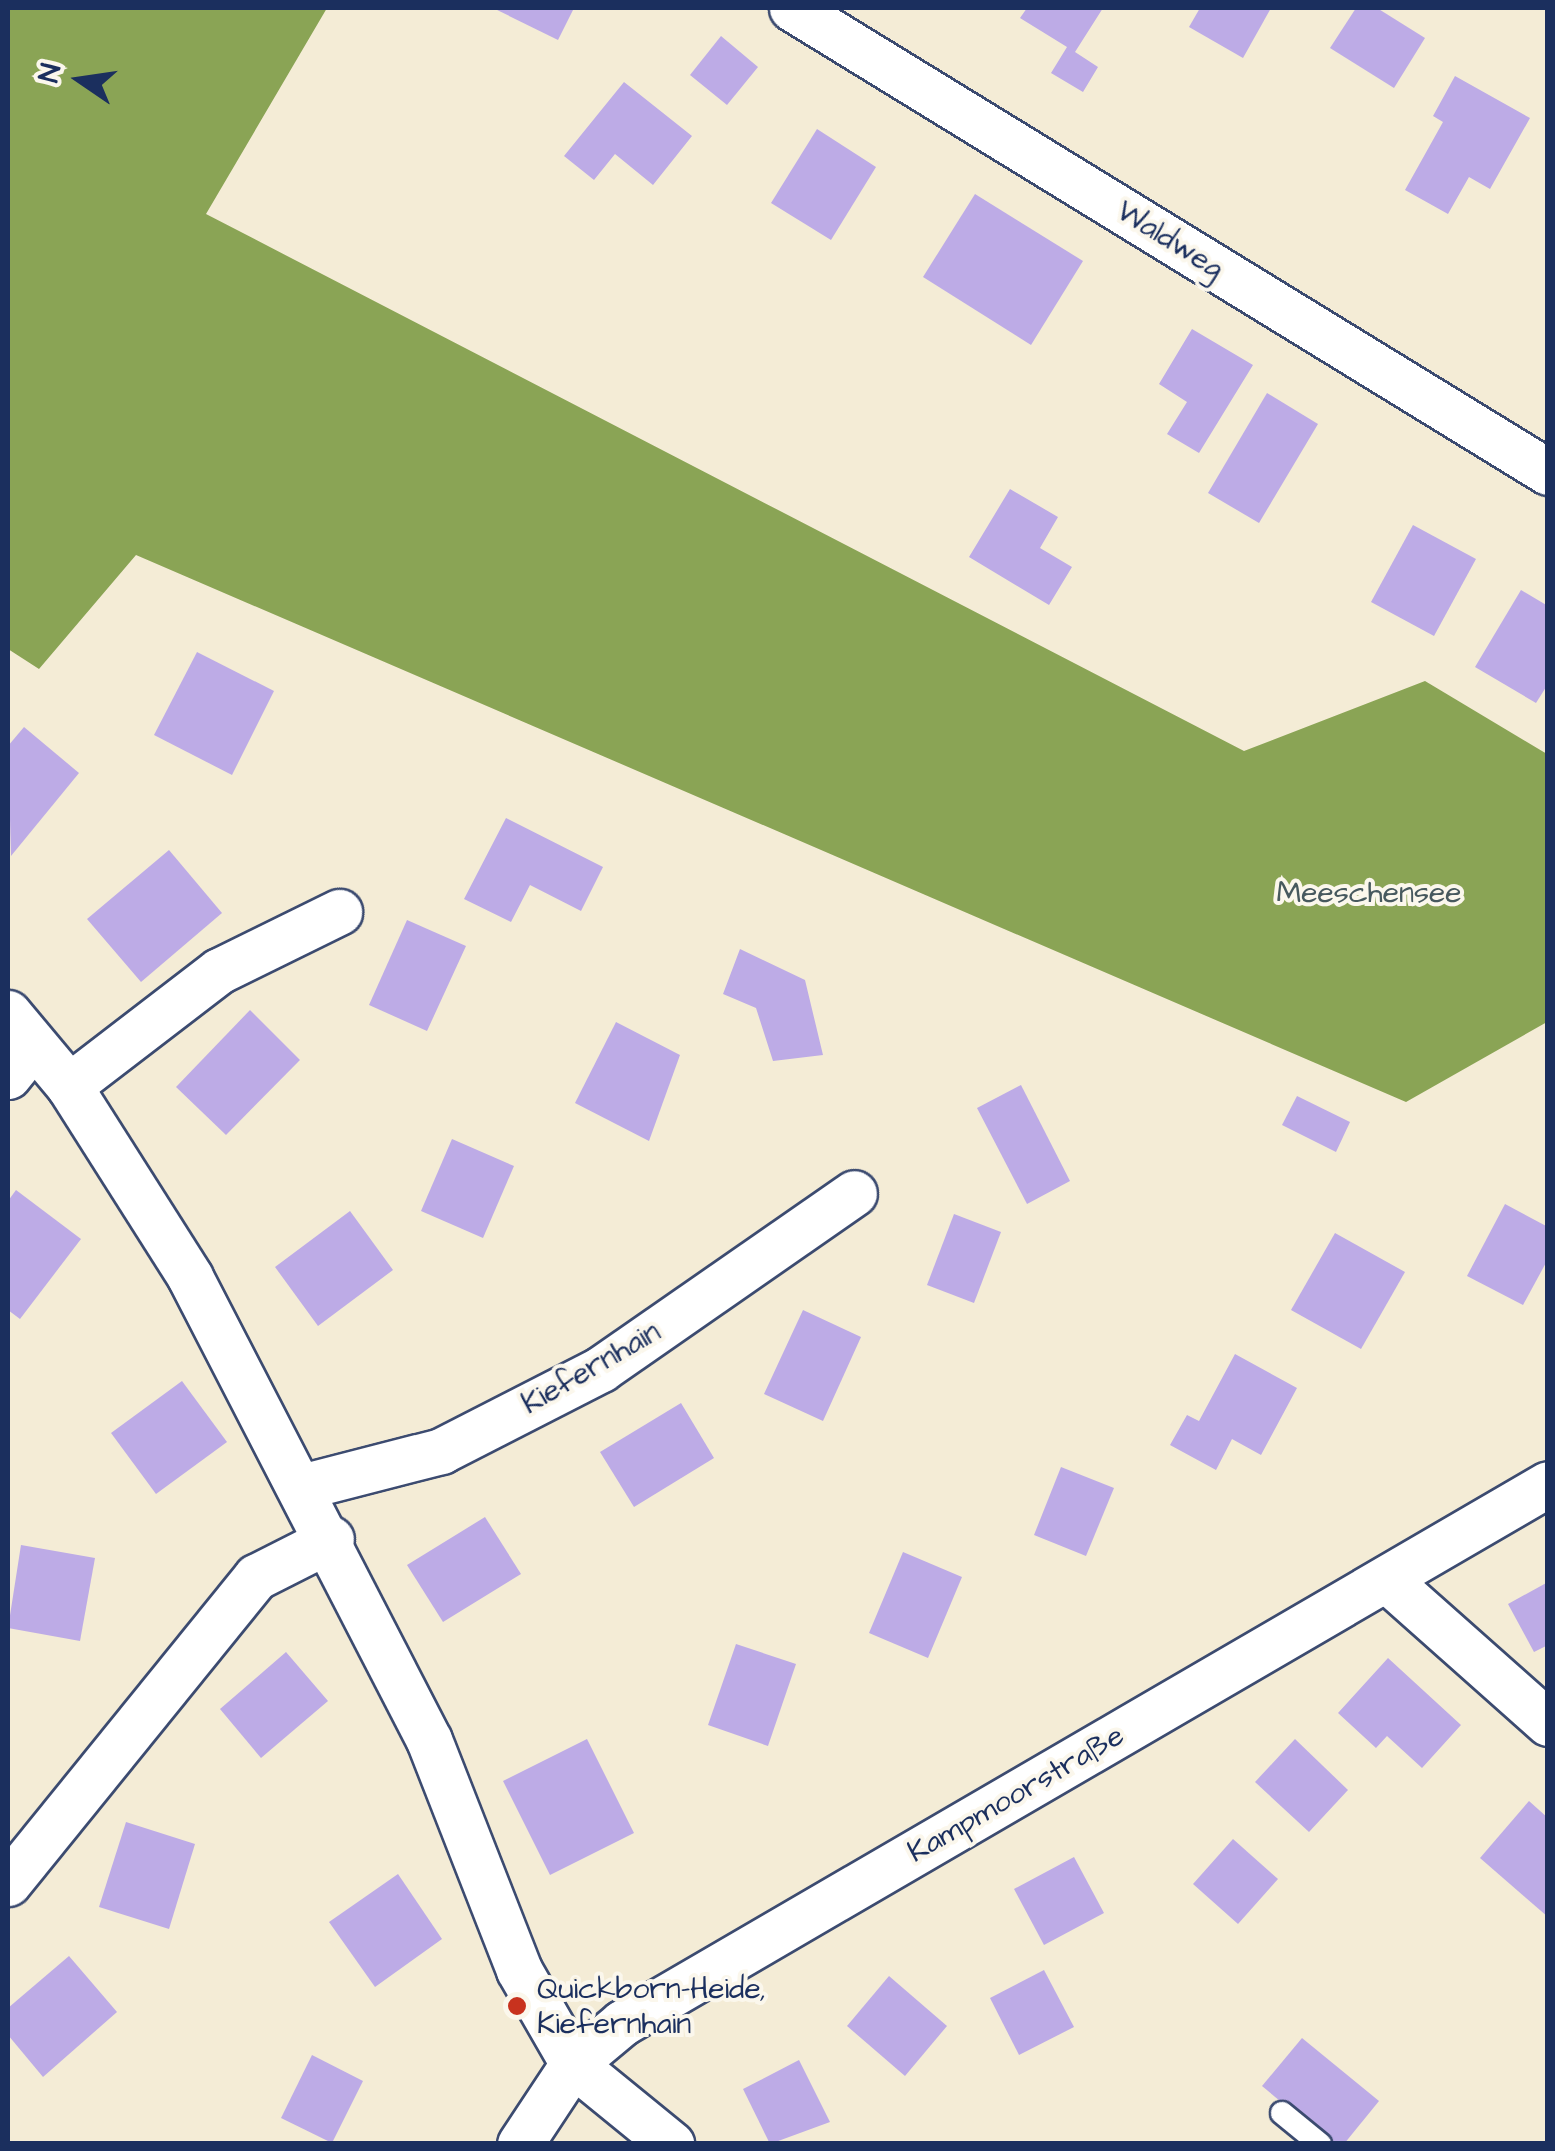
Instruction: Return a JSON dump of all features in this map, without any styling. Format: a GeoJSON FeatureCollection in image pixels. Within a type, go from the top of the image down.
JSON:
{"type":"FeatureCollection","features":[{"type":"Feature","properties":{"kind":"street","name":"Waldweg"},"geometry":{"type":"LineString","coordinates":[[792,8],[1548,472]]}},
{"type":"Feature","properties":{"kind":"street"},"geometry":{"type":"LineString","coordinates":[[69,1086],[219,971],[340,912]]}},
{"type":"Feature","properties":{"kind":"street"},"geometry":{"type":"LineString","coordinates":[[16,1045],[69,1086],[190,1277],[330,1539],[429,1740],[519,1970],[573,2064],[670,2144]]}},
{"type":"Feature","properties":{"kind":"street","name":"Kiefernhain"},"geometry":{"type":"LineString","coordinates":[[301,1487],[442,1450],[601,1369],[854,1193]]}},
{"type":"Feature","properties":{"kind":"street","name":"Kampmoorstraße"},"geometry":{"type":"LineString","coordinates":[[520,2144],[573,2064],[622,2024],[1548,1484]]}},
{"type":"Feature","properties":{"kind":"street"},"geometry":{"type":"LineString","coordinates":[[8,1883],[256,1577],[330,1539]]}},
{"type":"Feature","properties":{"kind":"street"},"geometry":{"type":"LineString","coordinates":[[1386,1578],[1548,1723]]}},
{"type":"Feature","properties":{"kind":"lane"},"geometry":{"type":"LineString","coordinates":[[1282,2113],[1320,2144]]}},
{"type":"Feature","properties":{"kind":"green space","name":"Meeschensee"},"geometry":{"type":"Polygon","coordinates":[[[8,8],[327,8],[206,214],[1244,751],[1425,681],[1547,754],[1547,1022],[1406,1102],[136,555],[39,669],[8,649],[8,8]]]}},
{"type":"Feature","properties":{"kind":"building"},"geometry":{"type":"Polygon","coordinates":[[[493,8],[574,8],[558,40],[493,8]]]}},
{"type":"Feature","properties":{"kind":"building"},"geometry":{"type":"Polygon","coordinates":[[[1027,8],[1103,8],[1075,52],[1098,67],[1083,92],[1051,73],[1067,47],[1020,18],[1027,8]]]}},
{"type":"Feature","properties":{"kind":"building"},"geometry":{"type":"Polygon","coordinates":[[[1200,8],[1271,8],[1243,58],[1189,27],[1200,8]]]}},
{"type":"Feature","properties":{"kind":"building"},"geometry":{"type":"Polygon","coordinates":[[[1356,8],[1377,8],[1425,38],[1394,88],[1330,48],[1356,8]]]}},
{"type":"Feature","properties":{"kind":"building"},"geometry":{"type":"Polygon","coordinates":[[[721,36],[758,67],[727,105],[690,75],[721,36]]]}},
{"type":"Feature","properties":{"kind":"building"},"geometry":{"type":"Polygon","coordinates":[[[1455,76],[1530,118],[1490,189],[1469,177],[1448,214],[1405,190],[1443,122],[1433,116],[1455,76]]]}},
{"type":"Feature","properties":{"kind":"building"},"geometry":{"type":"Polygon","coordinates":[[[624,82],[692,136],[653,185],[615,154],[594,180],[564,156],[624,82]]]}},
{"type":"Feature","properties":{"kind":"building"},"geometry":{"type":"Polygon","coordinates":[[[817,129],[876,167],[831,240],[771,203],[817,129]]]}},
{"type":"Feature","properties":{"kind":"building"},"geometry":{"type":"Polygon","coordinates":[[[975,194],[1083,261],[1031,345],[923,277],[975,194]]]}},
{"type":"Feature","properties":{"kind":"building"},"geometry":{"type":"Polygon","coordinates":[[[1192,329],[1253,365],[1199,453],[1167,434],[1187,402],[1159,384],[1192,329]]]}},
{"type":"Feature","properties":{"kind":"building"},"geometry":{"type":"Polygon","coordinates":[[[1267,393],[1318,424],[1259,523],[1208,493],[1267,393]]]}},
{"type":"Feature","properties":{"kind":"building"},"geometry":{"type":"Polygon","coordinates":[[[1010,489],[1058,517],[1040,548],[1072,567],[1049,605],[969,557],[1010,489]]]}},
{"type":"Feature","properties":{"kind":"building"},"geometry":{"type":"Polygon","coordinates":[[[1413,525],[1476,559],[1434,636],[1371,602],[1413,525]]]}},
{"type":"Feature","properties":{"kind":"building"},"geometry":{"type":"Polygon","coordinates":[[[1521,590],[1548,606],[1548,684],[1536,703],[1475,667],[1521,590]]]}},
{"type":"Feature","properties":{"kind":"building"},"geometry":{"type":"Polygon","coordinates":[[[197,652],[274,691],[232,775],[154,735],[197,652]]]}},
{"type":"Feature","properties":{"kind":"building"},"geometry":{"type":"Polygon","coordinates":[[[24,727],[79,773],[11,856],[8,746],[24,727]]]}},
{"type":"Feature","properties":{"kind":"building"},"geometry":{"type":"Polygon","coordinates":[[[506,818],[603,867],[581,911],[530,885],[511,922],[464,899],[506,818]]]}},
{"type":"Feature","properties":{"kind":"building"},"geometry":{"type":"Polygon","coordinates":[[[169,850],[222,913],[141,982],[87,919],[169,850]]]}},
{"type":"Feature","properties":{"kind":"building"},"geometry":{"type":"Polygon","coordinates":[[[407,920],[466,946],[427,1031],[369,1005],[407,920]]]}},
{"type":"Feature","properties":{"kind":"building"},"geometry":{"type":"Polygon","coordinates":[[[740,949],[805,980],[823,1055],[773,1061],[756,1008],[723,994],[740,949]]]}},
{"type":"Feature","properties":{"kind":"building"},"geometry":{"type":"Polygon","coordinates":[[[250,1010],[300,1060],[226,1135],[176,1087],[250,1010]]]}},
{"type":"Feature","properties":{"kind":"building"},"geometry":{"type":"Polygon","coordinates":[[[616,1022],[680,1055],[649,1141],[575,1103],[616,1022]]]}},
{"type":"Feature","properties":{"kind":"building"},"geometry":{"type":"Polygon","coordinates":[[[1021,1085],[1070,1181],[1027,1204],[977,1108],[1021,1085]]]}},
{"type":"Feature","properties":{"kind":"building"},"geometry":{"type":"Polygon","coordinates":[[[1297,1096],[1350,1122],[1336,1152],[1282,1125],[1297,1096]]]}},
{"type":"Feature","properties":{"kind":"building"},"geometry":{"type":"Polygon","coordinates":[[[452,1139],[514,1166],[483,1238],[421,1211],[452,1139]]]}},
{"type":"Feature","properties":{"kind":"building"},"geometry":{"type":"Polygon","coordinates":[[[16,1190],[81,1239],[20,1319],[8,1310],[8,1201],[16,1190]]]}},
{"type":"Feature","properties":{"kind":"building"},"geometry":{"type":"Polygon","coordinates":[[[1505,1204],[1548,1227],[1548,1259],[1523,1305],[1467,1276],[1505,1204]]]}},
{"type":"Feature","properties":{"kind":"building"},"geometry":{"type":"Polygon","coordinates":[[[350,1211],[393,1270],[318,1326],[275,1267],[350,1211]]]}},
{"type":"Feature","properties":{"kind":"building"},"geometry":{"type":"Polygon","coordinates":[[[954,1214],[1001,1232],[974,1303],[927,1285],[954,1214]]]}},
{"type":"Feature","properties":{"kind":"building"},"geometry":{"type":"Polygon","coordinates":[[[1335,1233],[1405,1272],[1361,1349],[1291,1310],[1335,1233]]]}},
{"type":"Feature","properties":{"kind":"building"},"geometry":{"type":"Polygon","coordinates":[[[803,1310],[861,1337],[823,1421],[764,1394],[803,1310]]]}},
{"type":"Feature","properties":{"kind":"building"},"geometry":{"type":"Polygon","coordinates":[[[1235,1354],[1297,1388],[1261,1455],[1232,1439],[1216,1470],[1170,1445],[1187,1415],[1199,1421],[1235,1354]]]}},
{"type":"Feature","properties":{"kind":"building"},"geometry":{"type":"Polygon","coordinates":[[[182,1381],[227,1442],[156,1494],[111,1433],[182,1381]]]}},
{"type":"Feature","properties":{"kind":"building"},"geometry":{"type":"Polygon","coordinates":[[[681,1403],[714,1458],[634,1507],[600,1452],[681,1403]]]}},
{"type":"Feature","properties":{"kind":"building"},"geometry":{"type":"Polygon","coordinates":[[[1061,1467],[1114,1488],[1086,1556],[1034,1535],[1061,1467]]]}},
{"type":"Feature","properties":{"kind":"building"},"geometry":{"type":"Polygon","coordinates":[[[485,1517],[521,1574],[443,1622],[407,1565],[485,1517]]]}},
{"type":"Feature","properties":{"kind":"building"},"geometry":{"type":"Polygon","coordinates":[[[21,1545],[95,1558],[80,1641],[8,1628],[21,1545]]]}},
{"type":"Feature","properties":{"kind":"building"},"geometry":{"type":"Polygon","coordinates":[[[903,1552],[962,1577],[928,1658],[869,1633],[903,1552]]]}},
{"type":"Feature","properties":{"kind":"building"},"geometry":{"type":"Polygon","coordinates":[[[1548,1582],[1548,1645],[1534,1652],[1508,1604],[1548,1582]]]}},
{"type":"Feature","properties":{"kind":"building"},"geometry":{"type":"Polygon","coordinates":[[[736,1644],[796,1664],[768,1746],[708,1725],[736,1644]]]}},
{"type":"Feature","properties":{"kind":"building"},"geometry":{"type":"Polygon","coordinates":[[[286,1652],[328,1701],[261,1758],[220,1709],[286,1652]]]}},
{"type":"Feature","properties":{"kind":"building"},"geometry":{"type":"Polygon","coordinates":[[[1388,1658],[1461,1725],[1422,1768],[1387,1736],[1376,1748],[1338,1713],[1388,1658]]]}},
{"type":"Feature","properties":{"kind":"building"},"geometry":{"type":"Polygon","coordinates":[[[587,1739],[634,1833],[550,1875],[503,1781],[587,1739]]]}},
{"type":"Feature","properties":{"kind":"building"},"geometry":{"type":"Polygon","coordinates":[[[1295,1739],[1348,1790],[1309,1832],[1255,1782],[1295,1739]]]}},
{"type":"Feature","properties":{"kind":"building"},"geometry":{"type":"Polygon","coordinates":[[[1529,1801],[1548,1818],[1548,1917],[1480,1858],[1529,1801]]]}},
{"type":"Feature","properties":{"kind":"building"},"geometry":{"type":"Polygon","coordinates":[[[126,1822],[195,1844],[169,1929],[99,1907],[126,1822]]]}},
{"type":"Feature","properties":{"kind":"building"},"geometry":{"type":"Polygon","coordinates":[[[1233,1839],[1278,1879],[1238,1924],[1193,1884],[1233,1839]]]}},
{"type":"Feature","properties":{"kind":"building"},"geometry":{"type":"Polygon","coordinates":[[[1074,1857],[1104,1913],[1044,1945],[1014,1889],[1074,1857]]]}},
{"type":"Feature","properties":{"kind":"building"},"geometry":{"type":"Polygon","coordinates":[[[398,1874],[442,1939],[375,1987],[329,1922],[398,1874]]]}},
{"type":"Feature","properties":{"kind":"building"},"geometry":{"type":"Polygon","coordinates":[[[69,1956],[117,2012],[43,2077],[8,2035],[8,2008],[69,1956]]]}},
{"type":"Feature","properties":{"kind":"building"},"geometry":{"type":"Polygon","coordinates":[[[1044,1970],[1074,2027],[1019,2055],[990,1998],[1044,1970]]]}},
{"type":"Feature","properties":{"kind":"building"},"geometry":{"type":"Polygon","coordinates":[[[889,1976],[947,2026],[905,2076],[847,2026],[889,1976]]]}},
{"type":"Feature","properties":{"kind":"building"},"geometry":{"type":"Polygon","coordinates":[[[1302,2038],[1379,2101],[1344,2144],[1332,2144],[1262,2086],[1302,2038]]]}},
{"type":"Feature","properties":{"kind":"building"},"geometry":{"type":"Polygon","coordinates":[[[312,2055],[363,2081],[332,2143],[281,2118],[312,2055]]]}},
{"type":"Feature","properties":{"kind":"building"},"geometry":{"type":"Polygon","coordinates":[[[799,2060],[830,2122],[770,2144],[743,2089],[799,2060]]]}},
{"type":"Feature","properties":{"kind":"place","name":"Quickborn-Heide, Kiefernhain"},"geometry":{"type":"Point","coordinates":[517,2006]}}]}
